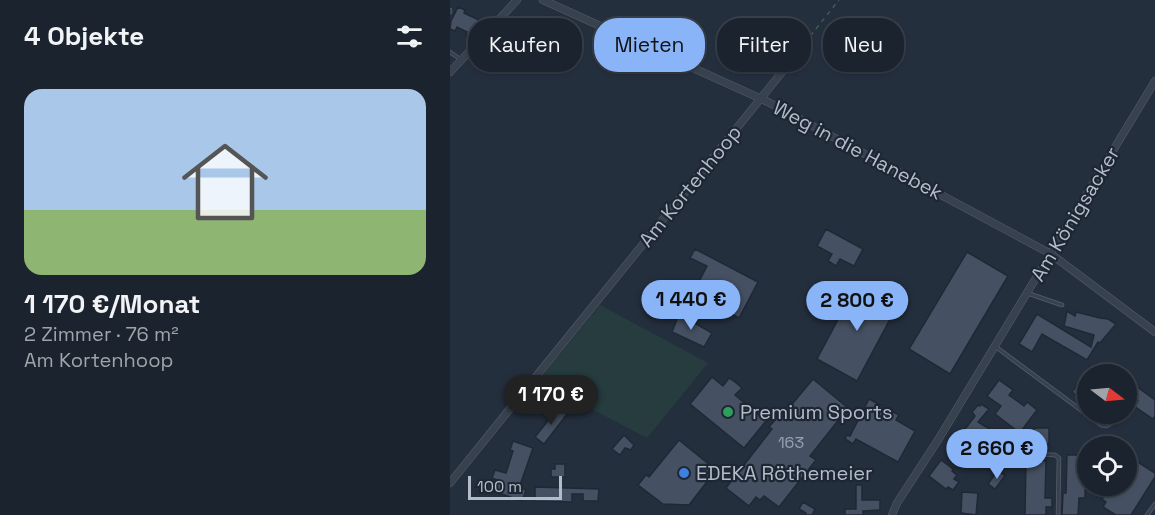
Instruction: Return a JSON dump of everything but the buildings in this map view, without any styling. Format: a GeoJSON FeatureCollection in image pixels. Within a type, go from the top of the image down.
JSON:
{"type":"FeatureCollection","features":[{"type":"Feature","properties":{"kind":"street"},"geometry":{"type":"LineString","coordinates":[[450,72],[517,0]]}},
{"type":"Feature","properties":{"kind":"street","name":"Weg in die Hanebek"},"geometry":{"type":"LineString","coordinates":[[543,0],[760,98],[1051,255],[1155,332]]}},
{"type":"Feature","properties":{"kind":"street","name":"Am Kortenhoop"},"geometry":{"type":"LineString","coordinates":[[450,483],[782,72]]}},
{"type":"Feature","properties":{"kind":"street","name":"Am Königsacker"},"geometry":{"type":"LineString","coordinates":[[892,515],[897,502],[1051,255],[1155,81]]}},
{"type":"Feature","properties":{"kind":"lane"},"geometry":{"type":"LineString","coordinates":[[450,52],[461,60]]}},
{"type":"Feature","properties":{"kind":"lane"},"geometry":{"type":"LineString","coordinates":[[1027,293],[1062,305]]}},
{"type":"Feature","properties":{"kind":"lane"},"geometry":{"type":"LineString","coordinates":[[995,346],[1077,407]]}},
{"type":"Feature","properties":{"kind":"lane"},"geometry":{"type":"LineString","coordinates":[[1035,454],[1055,455],[1059,458],[1058,515]]}},
{"type":"Feature","properties":{"kind":"lane"},"geometry":{"type":"LineString","coordinates":[[1147,515],[1155,504]]}},
{"type":"Feature","properties":{"kind":"path"},"geometry":{"type":"LineString","coordinates":[[811,36],[839,0]]}},
{"type":"Feature","properties":{"kind":"green space"},"geometry":{"type":"Polygon","coordinates":[[[600,305],[708,363],[647,438],[538,381],[600,305]]]}},
{"type":"Feature","properties":{"kind":"place","name":"Premium Sports"},"geometry":{"type":"Point","coordinates":[728,412]}},
{"type":"Feature","properties":{"kind":"place","name":"EDEKA Röthemeier"},"geometry":{"type":"Point","coordinates":[684,473]}}]}
